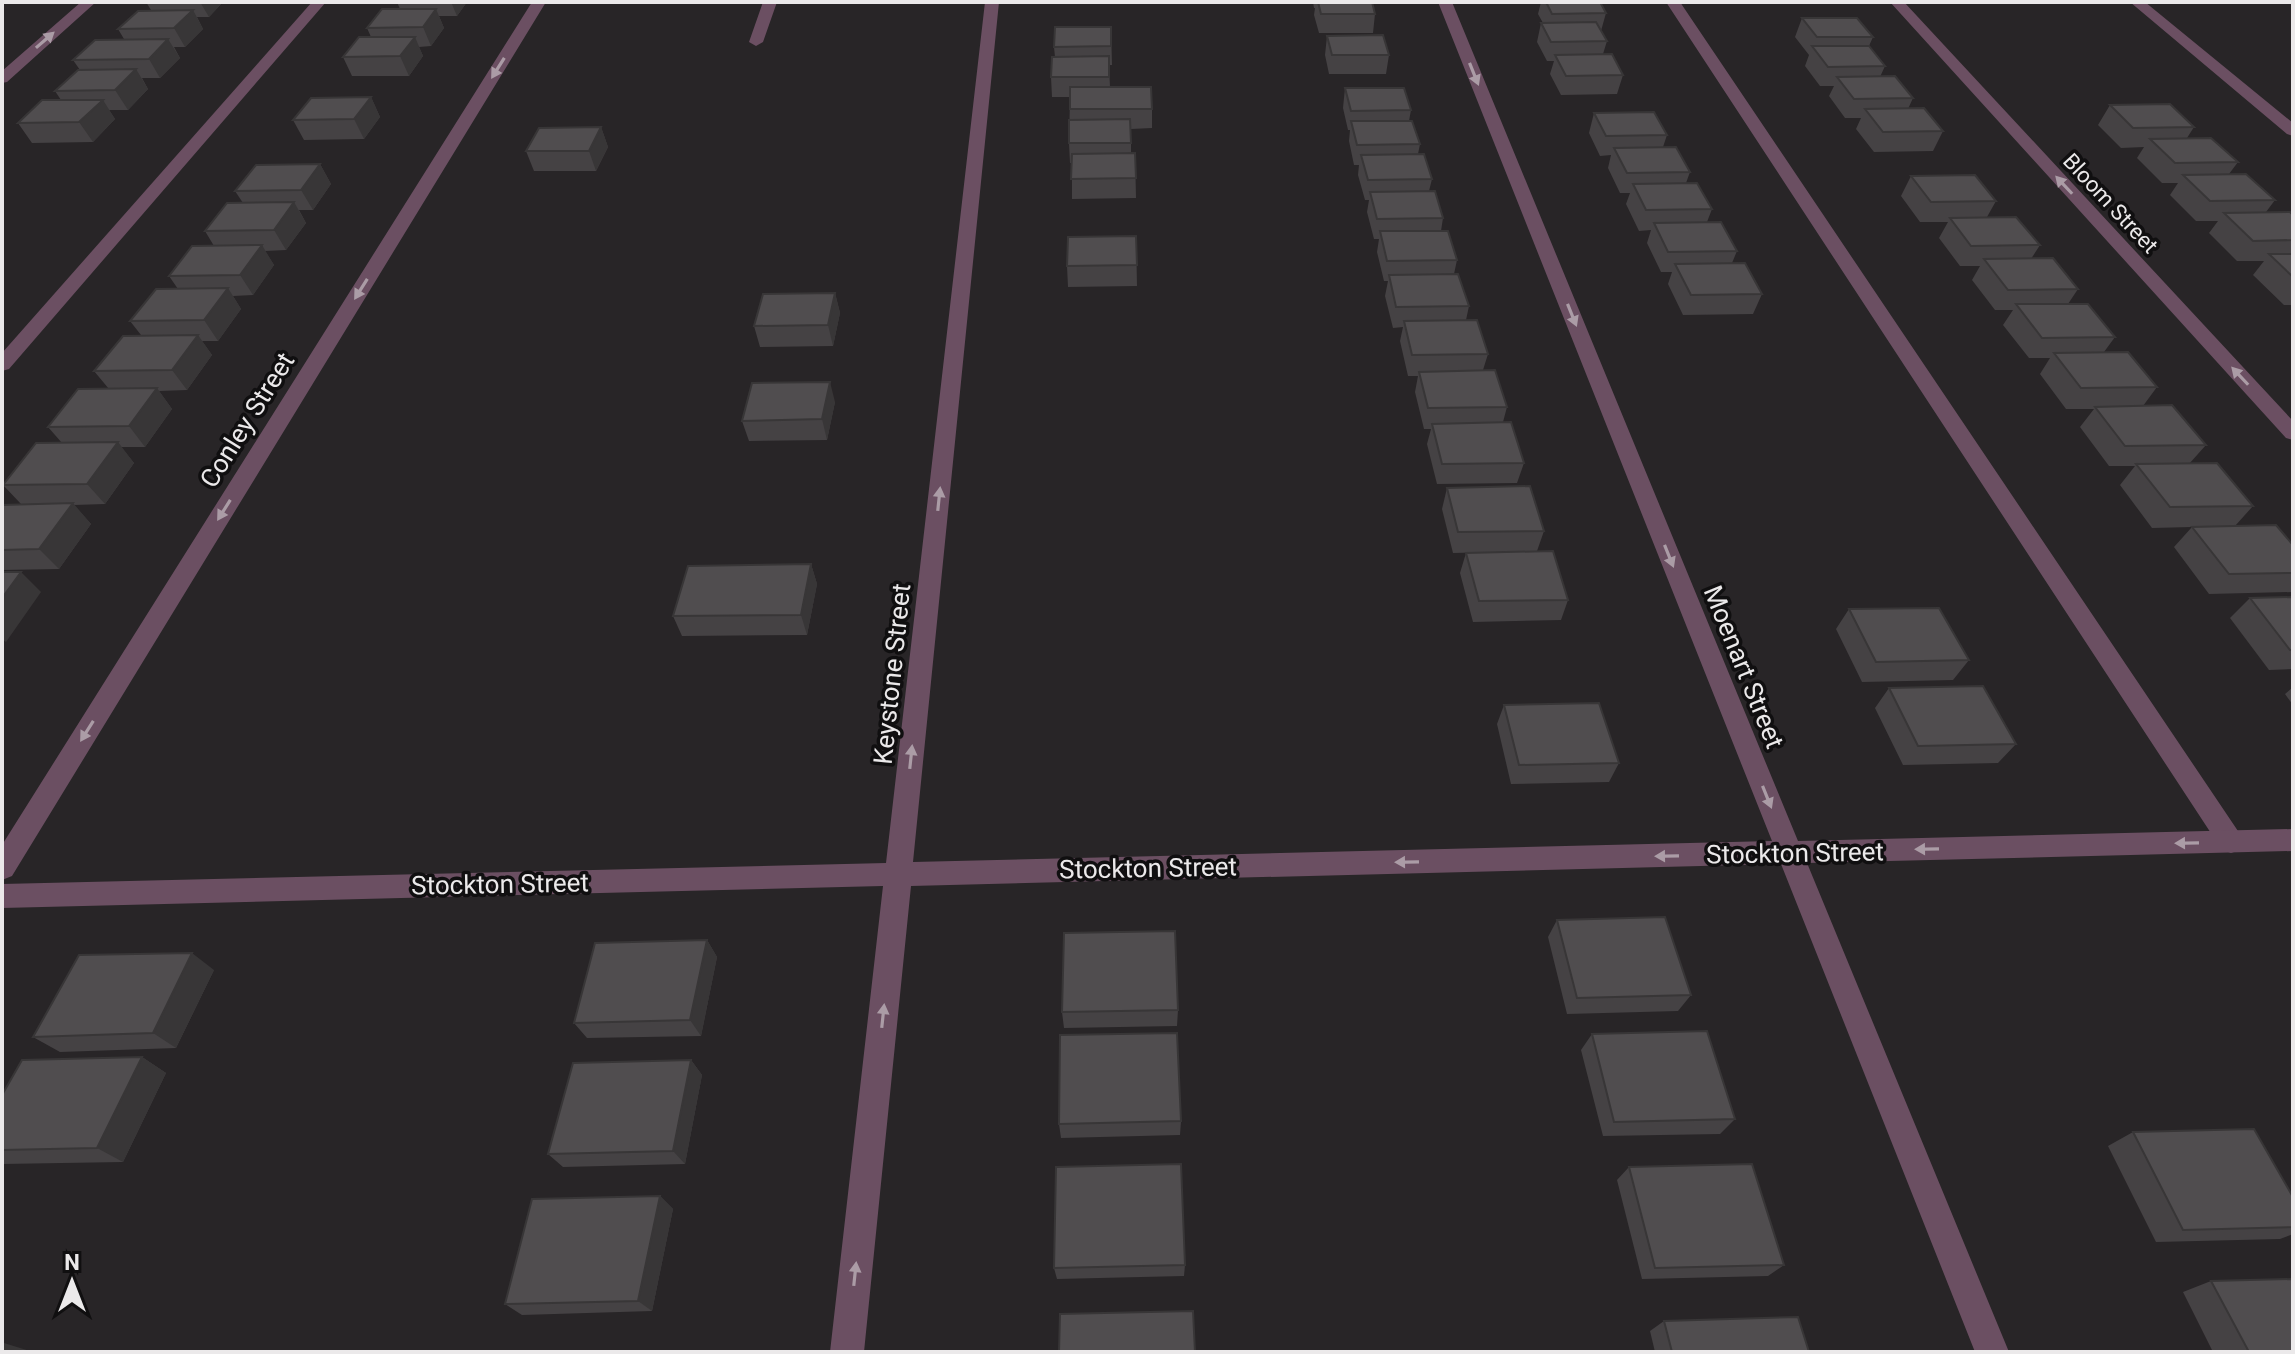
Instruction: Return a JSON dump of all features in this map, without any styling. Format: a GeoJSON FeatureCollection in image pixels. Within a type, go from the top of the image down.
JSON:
{"type":"FeatureCollection","features":[{"type":"Feature","properties":{"kind":"street"},"geometry":{"type":"LineString","coordinates":[[2,79],[89,2]]}},
{"type":"Feature","properties":{"kind":"street"},"geometry":{"type":"LineString","coordinates":[[2,365],[319,2]]}},
{"type":"Feature","properties":{"kind":"street","name":"Conley Street"},"geometry":{"type":"LineString","coordinates":[[2,868],[539,2]]}},
{"type":"Feature","properties":{"kind":"street"},"geometry":{"type":"LineString","coordinates":[[756,42],[770,2]]}},
{"type":"Feature","properties":{"kind":"street","name":"Keystone Street"},"geometry":{"type":"LineString","coordinates":[[847,1352],[992,2]]}},
{"type":"Feature","properties":{"kind":"street","name":"Moenart Street"},"geometry":{"type":"LineString","coordinates":[[1445,2],[1992,1352]]}},
{"type":"Feature","properties":{"kind":"street"},"geometry":{"type":"LineString","coordinates":[[1673,2],[2231,842]]}},
{"type":"Feature","properties":{"kind":"street","name":"Bloom Street"},"geometry":{"type":"LineString","coordinates":[[1897,2],[2293,433]]}},
{"type":"Feature","properties":{"kind":"street"},"geometry":{"type":"LineString","coordinates":[[2137,2],[2293,131]]}},
{"type":"Feature","properties":{"kind":"street","name":"Stockton Street"},"geometry":{"type":"LineString","coordinates":[[2,896],[2293,840]]}},
{"type":"Feature","properties":{"kind":"building"},"geometry":{"type":"Polygon","coordinates":[[[1318,2],[1372,2],[1375,14],[1321,14],[1318,2]]]}},
{"type":"Feature","properties":{"kind":"building"},"geometry":{"type":"Polygon","coordinates":[[[1546,2],[1600,2],[1606,13],[1552,14],[1546,2]]]}},
{"type":"Feature","properties":{"kind":"building"},"geometry":{"type":"Polygon","coordinates":[[[382,9],[436,9],[423,27],[367,28],[382,9]]]}},
{"type":"Feature","properties":{"kind":"building"},"geometry":{"type":"Polygon","coordinates":[[[193,10],[174,28],[118,29],[138,11],[193,10]]]}},
{"type":"Feature","properties":{"kind":"building"},"geometry":{"type":"Polygon","coordinates":[[[1802,18],[1857,18],[1873,37],[1817,37],[1802,18]]]}},
{"type":"Feature","properties":{"kind":"building"},"geometry":{"type":"Polygon","coordinates":[[[1596,22],[1607,41],[1551,42],[1541,23],[1596,22]]]}},
{"type":"Feature","properties":{"kind":"building"},"geometry":{"type":"Polygon","coordinates":[[[1055,27],[1111,27],[1111,46],[1054,47],[1055,27]]]}},
{"type":"Feature","properties":{"kind":"building"},"geometry":{"type":"Polygon","coordinates":[[[1383,35],[1389,55],[1332,55],[1327,36],[1383,35]]]}},
{"type":"Feature","properties":{"kind":"building"},"geometry":{"type":"Polygon","coordinates":[[[359,37],[415,37],[400,56],[343,57],[359,37]]]}},
{"type":"Feature","properties":{"kind":"building"},"geometry":{"type":"Polygon","coordinates":[[[168,39],[149,59],[73,60],[95,40],[168,39]]]}},
{"type":"Feature","properties":{"kind":"building"},"geometry":{"type":"Polygon","coordinates":[[[1812,46],[1869,46],[1885,66],[1828,67],[1812,46]]]}},
{"type":"Feature","properties":{"kind":"building"},"geometry":{"type":"Polygon","coordinates":[[[1612,54],[1623,75],[1566,76],[1555,55],[1612,54]]]}},
{"type":"Feature","properties":{"kind":"building"},"geometry":{"type":"Polygon","coordinates":[[[1109,56],[1109,77],[1051,77],[1052,57],[1109,56]]]}},
{"type":"Feature","properties":{"kind":"building"},"geometry":{"type":"Polygon","coordinates":[[[136,69],[115,90],[55,91],[78,70],[136,69]]]}},
{"type":"Feature","properties":{"kind":"building"},"geometry":{"type":"Polygon","coordinates":[[[1895,76],[1913,98],[1854,99],[1837,77],[1895,76]]]}},
{"type":"Feature","properties":{"kind":"building"},"geometry":{"type":"Polygon","coordinates":[[[1070,87],[1151,87],[1152,109],[1070,109],[1070,87]]]}},
{"type":"Feature","properties":{"kind":"building"},"geometry":{"type":"Polygon","coordinates":[[[1345,88],[1404,88],[1411,110],[1351,111],[1345,88]]]}},
{"type":"Feature","properties":{"kind":"building"},"geometry":{"type":"Polygon","coordinates":[[[371,97],[354,119],[293,120],[311,98],[371,97]]]}},
{"type":"Feature","properties":{"kind":"building"},"geometry":{"type":"Polygon","coordinates":[[[42,100],[103,100],[79,122],[18,123],[42,100]]]}},
{"type":"Feature","properties":{"kind":"building"},"geometry":{"type":"Polygon","coordinates":[[[2170,104],[2194,127],[2133,128],[2110,105],[2170,104]]]}},
{"type":"Feature","properties":{"kind":"building"},"geometry":{"type":"Polygon","coordinates":[[[1924,108],[1943,131],[1883,132],[1865,109],[1924,108]]]}},
{"type":"Feature","properties":{"kind":"building"},"geometry":{"type":"Polygon","coordinates":[[[1654,112],[1667,135],[1606,136],[1594,113],[1654,112]]]}},
{"type":"Feature","properties":{"kind":"building"},"geometry":{"type":"Polygon","coordinates":[[[1130,119],[1131,143],[1069,143],[1069,120],[1130,119]]]}},
{"type":"Feature","properties":{"kind":"building"},"geometry":{"type":"Polygon","coordinates":[[[1351,121],[1412,121],[1420,144],[1357,145],[1351,121]]]}},
{"type":"Feature","properties":{"kind":"building"},"geometry":{"type":"Polygon","coordinates":[[[601,127],[589,151],[526,151],[539,128],[601,127]]]}},
{"type":"Feature","properties":{"kind":"building"},"geometry":{"type":"Polygon","coordinates":[[[2211,138],[2238,162],[2175,163],[2150,139],[2211,138]]]}},
{"type":"Feature","properties":{"kind":"building"},"geometry":{"type":"Polygon","coordinates":[[[1676,147],[1690,172],[1627,173],[1614,148],[1676,147]]]}},
{"type":"Feature","properties":{"kind":"building"},"geometry":{"type":"Polygon","coordinates":[[[1135,153],[1136,178],[1071,179],[1072,154],[1135,153]]]}},
{"type":"Feature","properties":{"kind":"building"},"geometry":{"type":"Polygon","coordinates":[[[1424,154],[1432,179],[1368,180],[1361,155],[1424,154]]]}},
{"type":"Feature","properties":{"kind":"building"},"geometry":{"type":"Polygon","coordinates":[[[320,164],[301,190],[235,191],[256,165],[320,164]]]}},
{"type":"Feature","properties":{"kind":"building"},"geometry":{"type":"Polygon","coordinates":[[[2246,174],[2275,200],[2210,201],[2183,175],[2246,174]]]}},
{"type":"Feature","properties":{"kind":"building"},"geometry":{"type":"Polygon","coordinates":[[[1975,175],[1996,201],[1931,202],[1911,176],[1975,175]]]}},
{"type":"Feature","properties":{"kind":"building"},"geometry":{"type":"Polygon","coordinates":[[[1697,183],[1712,209],[1646,210],[1633,184],[1697,183]]]}},
{"type":"Feature","properties":{"kind":"building"},"geometry":{"type":"Polygon","coordinates":[[[1435,191],[1443,218],[1377,219],[1370,192],[1435,191]]]}},
{"type":"Feature","properties":{"kind":"building"},"geometry":{"type":"Polygon","coordinates":[[[294,202],[274,230],[205,231],[227,203],[294,202]]]}},
{"type":"Feature","properties":{"kind":"building"},"geometry":{"type":"Polygon","coordinates":[[[2290,212],[2293,215],[2293,240],[2253,241],[2224,213],[2290,212]]]}},
{"type":"Feature","properties":{"kind":"building"},"geometry":{"type":"Polygon","coordinates":[[[2016,217],[2040,245],[1971,246],[1950,218],[2016,217]]]}},
{"type":"Feature","properties":{"kind":"building"},"geometry":{"type":"Polygon","coordinates":[[[1721,222],[1737,251],[1668,252],[1654,223],[1721,222]]]}},
{"type":"Feature","properties":{"kind":"building"},"geometry":{"type":"Polygon","coordinates":[[[1380,231],[1448,231],[1457,260],[1387,261],[1380,231]]]}},
{"type":"Feature","properties":{"kind":"building"},"geometry":{"type":"Polygon","coordinates":[[[1136,236],[1137,265],[1067,266],[1068,237],[1136,236]]]}},
{"type":"Feature","properties":{"kind":"building"},"geometry":{"type":"Polygon","coordinates":[[[262,245],[240,275],[169,276],[192,246],[262,245]]]}},
{"type":"Feature","properties":{"kind":"building"},"geometry":{"type":"Polygon","coordinates":[[[2269,254],[2293,254],[2293,277],[2269,254]]]}},
{"type":"Feature","properties":{"kind":"building"},"geometry":{"type":"Polygon","coordinates":[[[2053,258],[2078,289],[2008,290],[1984,259],[2053,258]]]}},
{"type":"Feature","properties":{"kind":"building"},"geometry":{"type":"Polygon","coordinates":[[[1745,263],[1762,294],[1691,295],[1675,264],[1745,263]]]}},
{"type":"Feature","properties":{"kind":"building"},"geometry":{"type":"Polygon","coordinates":[[[1458,274],[1469,306],[1396,307],[1389,275],[1458,274]]]}},
{"type":"Feature","properties":{"kind":"building"},"geometry":{"type":"Polygon","coordinates":[[[228,288],[204,320],[130,321],[156,289],[228,288]]]}},
{"type":"Feature","properties":{"kind":"building"},"geometry":{"type":"Polygon","coordinates":[[[835,293],[828,325],[754,326],[763,294],[835,293]]]}},
{"type":"Feature","properties":{"kind":"building"},"geometry":{"type":"Polygon","coordinates":[[[2016,304],[2088,304],[2115,337],[2042,338],[2016,304]]]}},
{"type":"Feature","properties":{"kind":"building"},"geometry":{"type":"Polygon","coordinates":[[[1477,320],[1488,354],[1412,355],[1404,321],[1477,320]]]}},
{"type":"Feature","properties":{"kind":"building"},"geometry":{"type":"Polygon","coordinates":[[[198,335],[172,370],[94,371],[123,336],[198,335]]]}},
{"type":"Feature","properties":{"kind":"building"},"geometry":{"type":"Polygon","coordinates":[[[2128,352],[2157,387],[2081,388],[2054,353],[2128,352]]]}},
{"type":"Feature","properties":{"kind":"building"},"geometry":{"type":"Polygon","coordinates":[[[1495,370],[1507,407],[1428,408],[1419,372],[1495,370]]]}},
{"type":"Feature","properties":{"kind":"building"},"geometry":{"type":"Polygon","coordinates":[[[830,382],[822,419],[742,421],[752,383],[830,382]]]}},
{"type":"Feature","properties":{"kind":"building"},"geometry":{"type":"Polygon","coordinates":[[[157,388],[129,426],[48,427],[78,389],[157,388]]]}},
{"type":"Feature","properties":{"kind":"building"},"geometry":{"type":"Polygon","coordinates":[[[2172,405],[2206,445],[2125,446],[2095,407],[2172,405]]]}},
{"type":"Feature","properties":{"kind":"building"},"geometry":{"type":"Polygon","coordinates":[[[1511,422],[1524,463],[1442,464],[1432,424],[1511,422]]]}},
{"type":"Feature","properties":{"kind":"building"},"geometry":{"type":"Polygon","coordinates":[[[118,442],[87,484],[3,485],[36,443],[118,442]]]}},
{"type":"Feature","properties":{"kind":"building"},"geometry":{"type":"Polygon","coordinates":[[[2217,463],[2253,506],[2170,507],[2136,464],[2217,463]]]}},
{"type":"Feature","properties":{"kind":"building"},"geometry":{"type":"Polygon","coordinates":[[[1530,486],[1544,531],[1458,532],[1447,488],[1530,486]]]}},
{"type":"Feature","properties":{"kind":"building"},"geometry":{"type":"Polygon","coordinates":[[[73,503],[39,549],[2,550],[2,505],[73,503]]]}},
{"type":"Feature","properties":{"kind":"building"},"geometry":{"type":"Polygon","coordinates":[[[2276,525],[2293,545],[2293,573],[2229,574],[2192,527],[2276,525]]]}},
{"type":"Feature","properties":{"kind":"building"},"geometry":{"type":"Polygon","coordinates":[[[1553,551],[1568,600],[1479,601],[1466,553],[1553,551]]]}},
{"type":"Feature","properties":{"kind":"building"},"geometry":{"type":"Polygon","coordinates":[[[811,564],[801,615],[673,616],[688,566],[811,564]]]}},
{"type":"Feature","properties":{"kind":"building"},"geometry":{"type":"Polygon","coordinates":[[[2,572],[21,572],[2,598],[2,572]]]}},
{"type":"Feature","properties":{"kind":"building"},"geometry":{"type":"Polygon","coordinates":[[[2293,597],[2293,650],[2290,650],[2250,598],[2293,597]]]}},
{"type":"Feature","properties":{"kind":"building"},"geometry":{"type":"Polygon","coordinates":[[[1939,608],[1969,660],[1876,662],[1849,609],[1939,608]]]}},
{"type":"Feature","properties":{"kind":"building"},"geometry":{"type":"Polygon","coordinates":[[[1983,686],[2016,744],[1918,746],[1889,688],[1983,686]]]}},
{"type":"Feature","properties":{"kind":"building"},"geometry":{"type":"Polygon","coordinates":[[[1599,703],[1619,763],[1519,765],[1504,705],[1599,703]]]}},
{"type":"Feature","properties":{"kind":"building"},"geometry":{"type":"Polygon","coordinates":[[[1665,917],[1691,995],[1577,998],[1557,920],[1665,917]]]}},
{"type":"Feature","properties":{"kind":"building"},"geometry":{"type":"Polygon","coordinates":[[[1175,931],[1178,1010],[1062,1012],[1064,933],[1175,931]]]}},
{"type":"Feature","properties":{"kind":"building"},"geometry":{"type":"Polygon","coordinates":[[[707,940],[690,1020],[574,1023],[595,943],[707,940]]]}},
{"type":"Feature","properties":{"kind":"building"},"geometry":{"type":"Polygon","coordinates":[[[192,953],[153,1033],[33,1037],[79,955],[192,953]]]}},
{"type":"Feature","properties":{"kind":"building"},"geometry":{"type":"Polygon","coordinates":[[[1707,1031],[1735,1119],[1614,1122],[1592,1034],[1707,1031]]]}},
{"type":"Feature","properties":{"kind":"building"},"geometry":{"type":"Polygon","coordinates":[[[1177,1033],[1181,1121],[1059,1124],[1060,1035],[1177,1033]]]}},
{"type":"Feature","properties":{"kind":"building"},"geometry":{"type":"Polygon","coordinates":[[[142,1057],[97,1148],[2,1150],[2,1095],[22,1060],[142,1057]]]}},
{"type":"Feature","properties":{"kind":"building"},"geometry":{"type":"Polygon","coordinates":[[[691,1060],[673,1151],[548,1154],[573,1063],[691,1060]]]}},
{"type":"Feature","properties":{"kind":"building"},"geometry":{"type":"Polygon","coordinates":[[[2254,1129],[2293,1197],[2293,1227],[2183,1230],[2133,1132],[2254,1129]]]}},
{"type":"Feature","properties":{"kind":"building"},"geometry":{"type":"Polygon","coordinates":[[[1181,1164],[1185,1265],[1054,1268],[1056,1167],[1181,1164]]]}},
{"type":"Feature","properties":{"kind":"building"},"geometry":{"type":"Polygon","coordinates":[[[1752,1164],[1784,1265],[1655,1268],[1629,1167],[1752,1164]]]}},
{"type":"Feature","properties":{"kind":"building"},"geometry":{"type":"Polygon","coordinates":[[[660,1196],[638,1301],[505,1304],[532,1199],[660,1196]]]}},
{"type":"Feature","properties":{"kind":"building"},"geometry":{"type":"Polygon","coordinates":[[[2293,1279],[2293,1352],[2249,1352],[2211,1281],[2293,1279]]]}},
{"type":"Feature","properties":{"kind":"building"},"geometry":{"type":"Polygon","coordinates":[[[1193,1311],[1195,1352],[1059,1352],[1060,1314],[1193,1311]]]}},
{"type":"Feature","properties":{"kind":"building"},"geometry":{"type":"Polygon","coordinates":[[[1798,1317],[1809,1352],[1672,1352],[1664,1321],[1798,1317]]]}}]}
